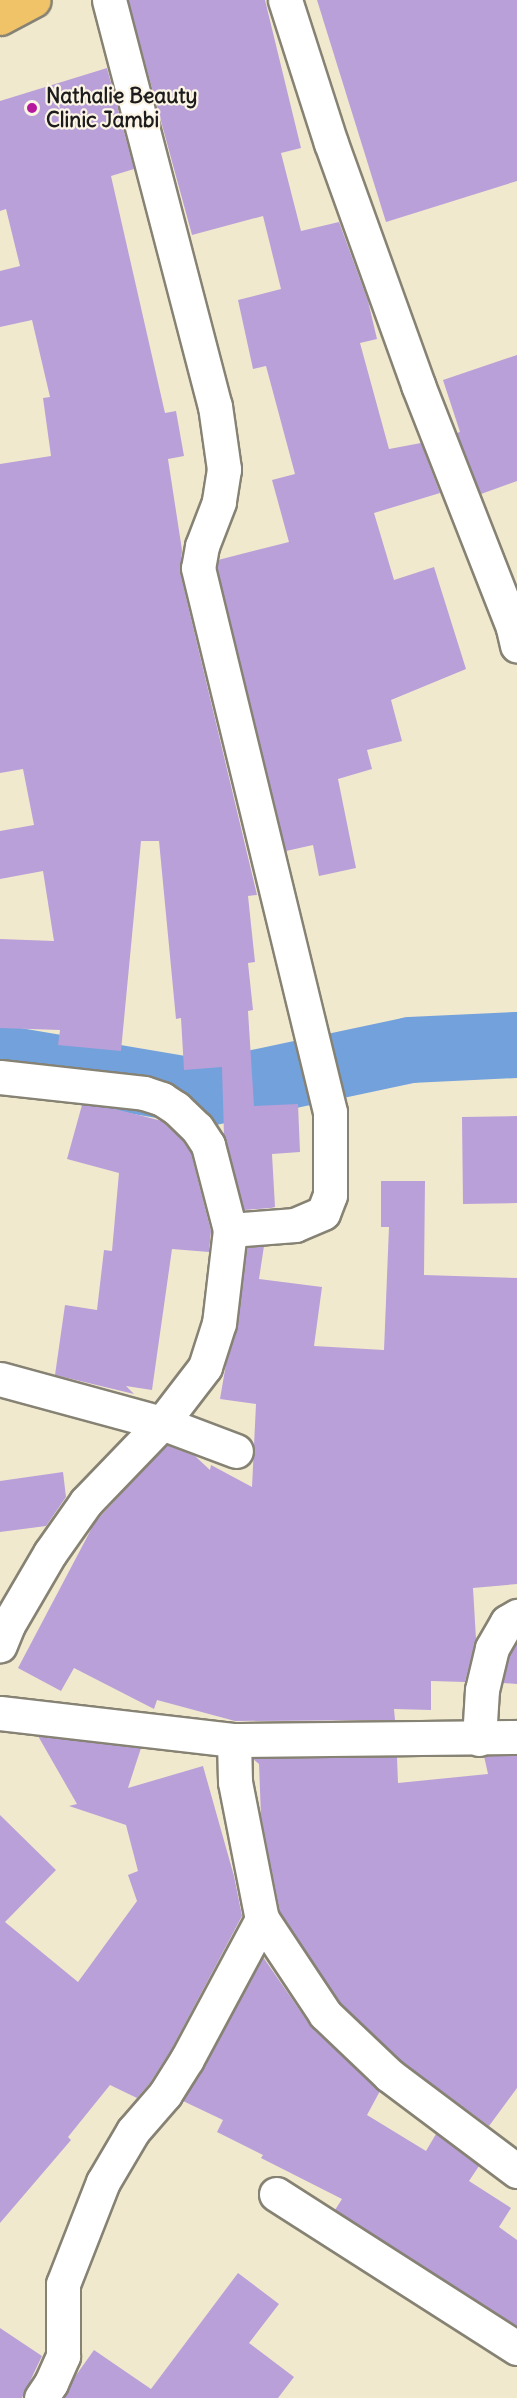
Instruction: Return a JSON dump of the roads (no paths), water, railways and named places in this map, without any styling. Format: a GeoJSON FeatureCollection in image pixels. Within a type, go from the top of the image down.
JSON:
{"type":"FeatureCollection","features":[{"type":"Feature","properties":{"kind":"highway"},"geometry":{"type":"LineString","coordinates":[[0,18],[34,0]]}},
{"type":"Feature","properties":{"kind":"street"},"geometry":{"type":"LineString","coordinates":[[109,0],[215,406],[224,469],[219,502],[202,546],[198,567],[330,1112],[330,1195],[322,1213],[295,1225],[230,1230]]}},
{"type":"Feature","properties":{"kind":"street"},"geometry":{"type":"LineString","coordinates":[[285,0],[331,143],[410,363],[516,633]]}},
{"type":"Feature","properties":{"kind":"street"},"geometry":{"type":"LineString","coordinates":[[0,1077],[144,1093],[169,1104],[197,1128],[208,1145],[230,1230],[219,1323],[204,1367],[162,1423],[86,1502],[45,1562],[8,1625],[0,1645]]}},
{"type":"Feature","properties":{"kind":"street"},"geometry":{"type":"LineString","coordinates":[[0,1379],[162,1423],[236,1451]]}},
{"type":"Feature","properties":{"kind":"street"},"geometry":{"type":"LineString","coordinates":[[479,1738],[482,1690],[492,1648],[507,1622],[517,1616]]}},
{"type":"Feature","properties":{"kind":"street"},"geometry":{"type":"LineString","coordinates":[[0,1713],[234,1740],[517,1737]]}},
{"type":"Feature","properties":{"kind":"street"},"geometry":{"type":"LineString","coordinates":[[234,1740],[235,1782],[262,1919],[325,2014],[389,2075],[513,2159]]}},
{"type":"Feature","properties":{"kind":"street"},"geometry":{"type":"LineString","coordinates":[[41,2398],[51,2383],[63,2356],[63,2284],[103,2182],[133,2131],[165,2094],[187,2059],[262,1919]]}},
{"type":"Feature","properties":{"kind":"street"},"geometry":{"type":"LineString","coordinates":[[276,2194],[517,2348]]}},
{"type":"Feature","properties":{"kind":"waterway"},"geometry":{"type":"LineString","coordinates":[[0,1058],[208,1093],[410,1050],[517,1045]]}},
{"type":"Feature","properties":{"kind":"place","name":"Nathalie Beauty Clinic Jambi"},"geometry":{"type":"Point","coordinates":[32,108]}}]}
